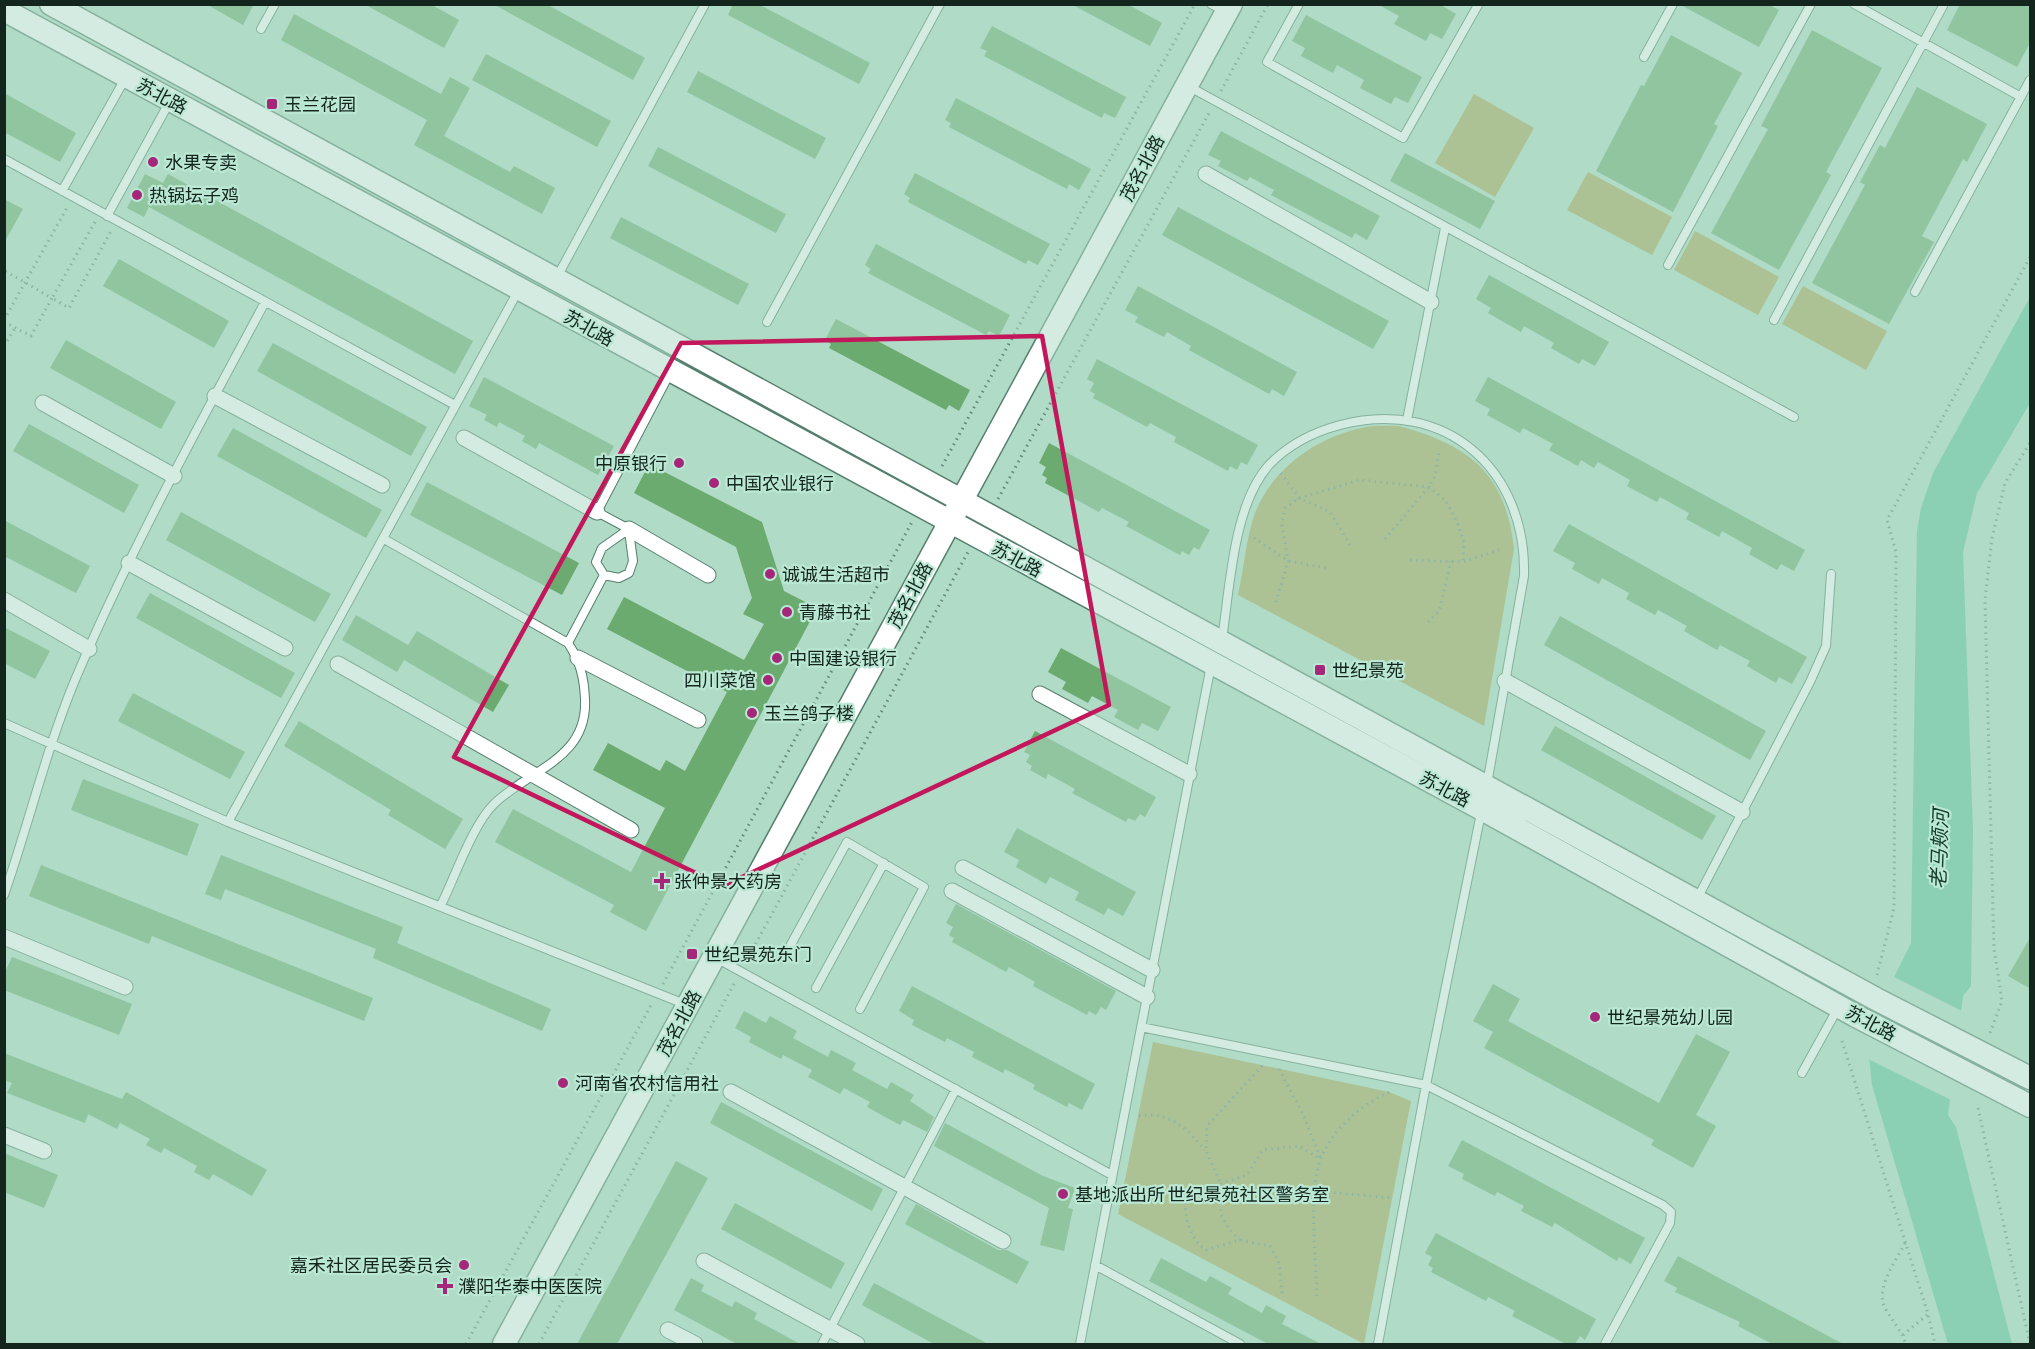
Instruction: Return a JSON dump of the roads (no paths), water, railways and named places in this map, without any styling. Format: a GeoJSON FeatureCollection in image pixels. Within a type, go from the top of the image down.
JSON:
{"type":"FeatureCollection","features":[{"type":"Feature","properties":{"kind":"main road","name":"苏北路"},"geometry":{"type":"LineString","coordinates":[[51,4],[555,281],[1222,641],[1876,999],[2031,1078]]}},
{"type":"Feature","properties":{"kind":"main road","name":"茂名北路"},"geometry":{"type":"LineString","coordinates":[[504,1344],[1186,85],[1223,7]]}},
{"type":"Feature","properties":{"kind":"main road","name":"苏北路"},"geometry":{"type":"LineString","coordinates":[[4,10],[518,290],[1482,809],[1865,1021],[2031,1106]]}},
{"type":"Feature","properties":{"kind":"street"},"geometry":{"type":"LineString","coordinates":[[1206,174],[1431,302]]}},
{"type":"Feature","properties":{"kind":"street"},"geometry":{"type":"LineString","coordinates":[[215,396],[382,485]]}},
{"type":"Feature","properties":{"kind":"street"},"geometry":{"type":"LineString","coordinates":[[43,403],[174,476]]}},
{"type":"Feature","properties":{"kind":"street"},"geometry":{"type":"LineString","coordinates":[[464,438],[597,512]]}},
{"type":"Feature","properties":{"kind":"street"},"geometry":{"type":"LineString","coordinates":[[629,529],[708,575]]}},
{"type":"Feature","properties":{"kind":"street"},"geometry":{"type":"LineString","coordinates":[[129,563],[285,648]]}},
{"type":"Feature","properties":{"kind":"street"},"geometry":{"type":"LineString","coordinates":[[4,600],[89,649]]}},
{"type":"Feature","properties":{"kind":"street"},"geometry":{"type":"LineString","coordinates":[[578,658],[698,720]]}},
{"type":"Feature","properties":{"kind":"street"},"geometry":{"type":"LineString","coordinates":[[338,664],[631,830]]}},
{"type":"Feature","properties":{"kind":"street"},"geometry":{"type":"LineString","coordinates":[[1505,681],[1742,812]]}},
{"type":"Feature","properties":{"kind":"street"},"geometry":{"type":"LineString","coordinates":[[1040,694],[1189,774]]}},
{"type":"Feature","properties":{"kind":"street"},"geometry":{"type":"LineString","coordinates":[[963,867],[1152,970]]}},
{"type":"Feature","properties":{"kind":"street"},"geometry":{"type":"LineString","coordinates":[[952,891],[1147,997]]}},
{"type":"Feature","properties":{"kind":"street"},"geometry":{"type":"LineString","coordinates":[[4,937],[125,987]]}},
{"type":"Feature","properties":{"kind":"street"},"geometry":{"type":"LineString","coordinates":[[731,1092],[1003,1241]]}},
{"type":"Feature","properties":{"kind":"street"},"geometry":{"type":"LineString","coordinates":[[4,1135],[44,1151]]}},
{"type":"Feature","properties":{"kind":"street"},"geometry":{"type":"LineString","coordinates":[[704,1261],[856,1344]]}},
{"type":"Feature","properties":{"kind":"street"},"geometry":{"type":"LineString","coordinates":[[668,1330],[695,1344]]}},
{"type":"Feature","properties":{"kind":"lane"},"geometry":{"type":"LineString","coordinates":[[261,29],[275,4]]}},
{"type":"Feature","properties":{"kind":"lane"},"geometry":{"type":"LineString","coordinates":[[555,281],[705,4]]}},
{"type":"Feature","properties":{"kind":"lane"},"geometry":{"type":"LineString","coordinates":[[767,322],[940,4]]}},
{"type":"Feature","properties":{"kind":"lane"},"geometry":{"type":"LineString","coordinates":[[1299,4],[1267,62],[1403,138],[1478,4]]}},
{"type":"Feature","properties":{"kind":"lane"},"geometry":{"type":"LineString","coordinates":[[1644,57],[1672,4]]}},
{"type":"Feature","properties":{"kind":"lane"},"geometry":{"type":"LineString","coordinates":[[1668,265],[1811,4]]}},
{"type":"Feature","properties":{"kind":"lane"},"geometry":{"type":"LineString","coordinates":[[1854,4],[2021,97]]}},
{"type":"Feature","properties":{"kind":"lane"},"geometry":{"type":"LineString","coordinates":[[1774,320],[1944,4]]}},
{"type":"Feature","properties":{"kind":"lane"},"geometry":{"type":"LineString","coordinates":[[62,191],[127,76]]}},
{"type":"Feature","properties":{"kind":"lane"},"geometry":{"type":"LineString","coordinates":[[1915,292],[2031,80]]}},
{"type":"Feature","properties":{"kind":"lane"},"geometry":{"type":"LineString","coordinates":[[1186,85],[1794,417]]}},
{"type":"Feature","properties":{"kind":"lane"},"geometry":{"type":"LineString","coordinates":[[104,214],[171,100]]}},
{"type":"Feature","properties":{"kind":"lane"},"geometry":{"type":"LineString","coordinates":[[4,159],[455,405]]}},
{"type":"Feature","properties":{"kind":"lane"},"geometry":{"type":"LineString","coordinates":[[1407,420],[1445,228]]}},
{"type":"Feature","properties":{"kind":"lane"},"geometry":{"type":"LineString","coordinates":[[228,822],[518,290]]}},
{"type":"Feature","properties":{"kind":"lane"},"geometry":{"type":"LineString","coordinates":[[4,895],[50,744],[89,649],[129,563],[265,302]]}},
{"type":"Feature","properties":{"kind":"lane"},"geometry":{"type":"LineString","coordinates":[[629,529],[597,512],[670,372]]}},
{"type":"Feature","properties":{"kind":"lane"},"geometry":{"type":"LineString","coordinates":[[1222,641],[1235,554],[1245,513],[1255,486],[1270,465],[1319,431],[1358,420],[1407,420],[1440,430],[1465,443],[1497,476],[1509,493],[1518,516],[1525,550],[1524,576],[1486,786]]}},
{"type":"Feature","properties":{"kind":"lane"},"geometry":{"type":"LineString","coordinates":[[629,529],[633,561],[629,573],[619,578],[604,575],[596,562],[602,548],[629,529]]}},
{"type":"Feature","properties":{"kind":"lane"},"geometry":{"type":"LineString","coordinates":[[384,538],[568,643],[578,658],[584,684],[585,707],[582,725],[572,745],[494,804],[482,819],[441,905]]}},
{"type":"Feature","properties":{"kind":"lane"},"geometry":{"type":"LineString","coordinates":[[1696,900],[1810,682],[1826,646],[1831,574]]}},
{"type":"Feature","properties":{"kind":"lane"},"geometry":{"type":"LineString","coordinates":[[568,643],[604,575]]}},
{"type":"Feature","properties":{"kind":"lane"},"geometry":{"type":"LineString","coordinates":[[1080,1344],[1211,664]]}},
{"type":"Feature","properties":{"kind":"lane"},"geometry":{"type":"LineString","coordinates":[[4,723],[228,822],[688,1005]]}},
{"type":"Feature","properties":{"kind":"lane"},"geometry":{"type":"LineString","coordinates":[[1378,1344],[1426,1085],[1482,809]]}},
{"type":"Feature","properties":{"kind":"lane"},"geometry":{"type":"LineString","coordinates":[[783,959],[847,842],[924,887],[860,1009]]}},
{"type":"Feature","properties":{"kind":"lane"},"geometry":{"type":"LineString","coordinates":[[816,988],[884,863]]}},
{"type":"Feature","properties":{"kind":"lane"},"geometry":{"type":"LineString","coordinates":[[715,957],[1112,1175]]}},
{"type":"Feature","properties":{"kind":"lane"},"geometry":{"type":"LineString","coordinates":[[1802,1073],[1838,1006]]}},
{"type":"Feature","properties":{"kind":"lane"},"geometry":{"type":"LineString","coordinates":[[1142,1027],[1426,1085],[1663,1205],[1671,1212],[1670,1223],[1605,1344]]}},
{"type":"Feature","properties":{"kind":"lane"},"geometry":{"type":"LineString","coordinates":[[822,1344],[956,1089]]}},
{"type":"Feature","properties":{"kind":"lane"},"geometry":{"type":"LineString","coordinates":[[1095,1265],[1240,1344]]}},
{"type":"Feature","properties":{"kind":"water","name":"老马颊河"},"geometry":{"type":"Polygon","coordinates":[[[2030,297],[2030,403],[1977,493],[1963,552],[1973,831],[1971,986],[1963,996],[1948,1115],[1956,1127],[2012,1344],[1948,1344],[1872,1085],[1869,1056],[1895,975],[1911,943],[1917,531],[1921,508],[1933,473],[2030,297]]]}},
{"type":"Feature","properties":{"kind":"place","name":"玉兰花园"},"geometry":{"type":"Point","coordinates":[272,104]}},
{"type":"Feature","properties":{"kind":"place","name":"水果专卖"},"geometry":{"type":"Point","coordinates":[153,162]}},
{"type":"Feature","properties":{"kind":"place","name":"热锅坛子鸡"},"geometry":{"type":"Point","coordinates":[137,195]}},
{"type":"Feature","properties":{"kind":"place","name":"中原银行"},"geometry":{"type":"Point","coordinates":[679,463]}},
{"type":"Feature","properties":{"kind":"place","name":"中国农业银行"},"geometry":{"type":"Point","coordinates":[714,483]}},
{"type":"Feature","properties":{"kind":"place","name":"诚诚生活超市"},"geometry":{"type":"Point","coordinates":[770,574]}},
{"type":"Feature","properties":{"kind":"place","name":"青藤书社"},"geometry":{"type":"Point","coordinates":[787,612]}},
{"type":"Feature","properties":{"kind":"place","name":"中国建设银行"},"geometry":{"type":"Point","coordinates":[777,658]}},
{"type":"Feature","properties":{"kind":"place","name":"世纪景苑"},"geometry":{"type":"Point","coordinates":[1320,670]}},
{"type":"Feature","properties":{"kind":"place","name":"四川菜馆"},"geometry":{"type":"Point","coordinates":[768,680]}},
{"type":"Feature","properties":{"kind":"place","name":"玉兰鸽子楼"},"geometry":{"type":"Point","coordinates":[752,713]}},
{"type":"Feature","properties":{"kind":"place","name":"张仲景大药房"},"geometry":{"type":"Point","coordinates":[662,881]}},
{"type":"Feature","properties":{"kind":"place","name":"世纪景苑东门"},"geometry":{"type":"Point","coordinates":[692,954]}},
{"type":"Feature","properties":{"kind":"place","name":"世纪景苑幼儿园"},"geometry":{"type":"Point","coordinates":[1595,1017]}},
{"type":"Feature","properties":{"kind":"place","name":"河南省农村信用社"},"geometry":{"type":"Point","coordinates":[563,1083]}},
{"type":"Feature","properties":{"kind":"place","name":"基地派出所 世纪景苑社区警务室"},"geometry":{"type":"Point","coordinates":[1063,1194]}},
{"type":"Feature","properties":{"kind":"place","name":"嘉禾社区居民委员会"},"geometry":{"type":"Point","coordinates":[464,1265]}},
{"type":"Feature","properties":{"kind":"place","name":"濮阳华泰中医医院"},"geometry":{"type":"Point","coordinates":[445,1286]}}]}
